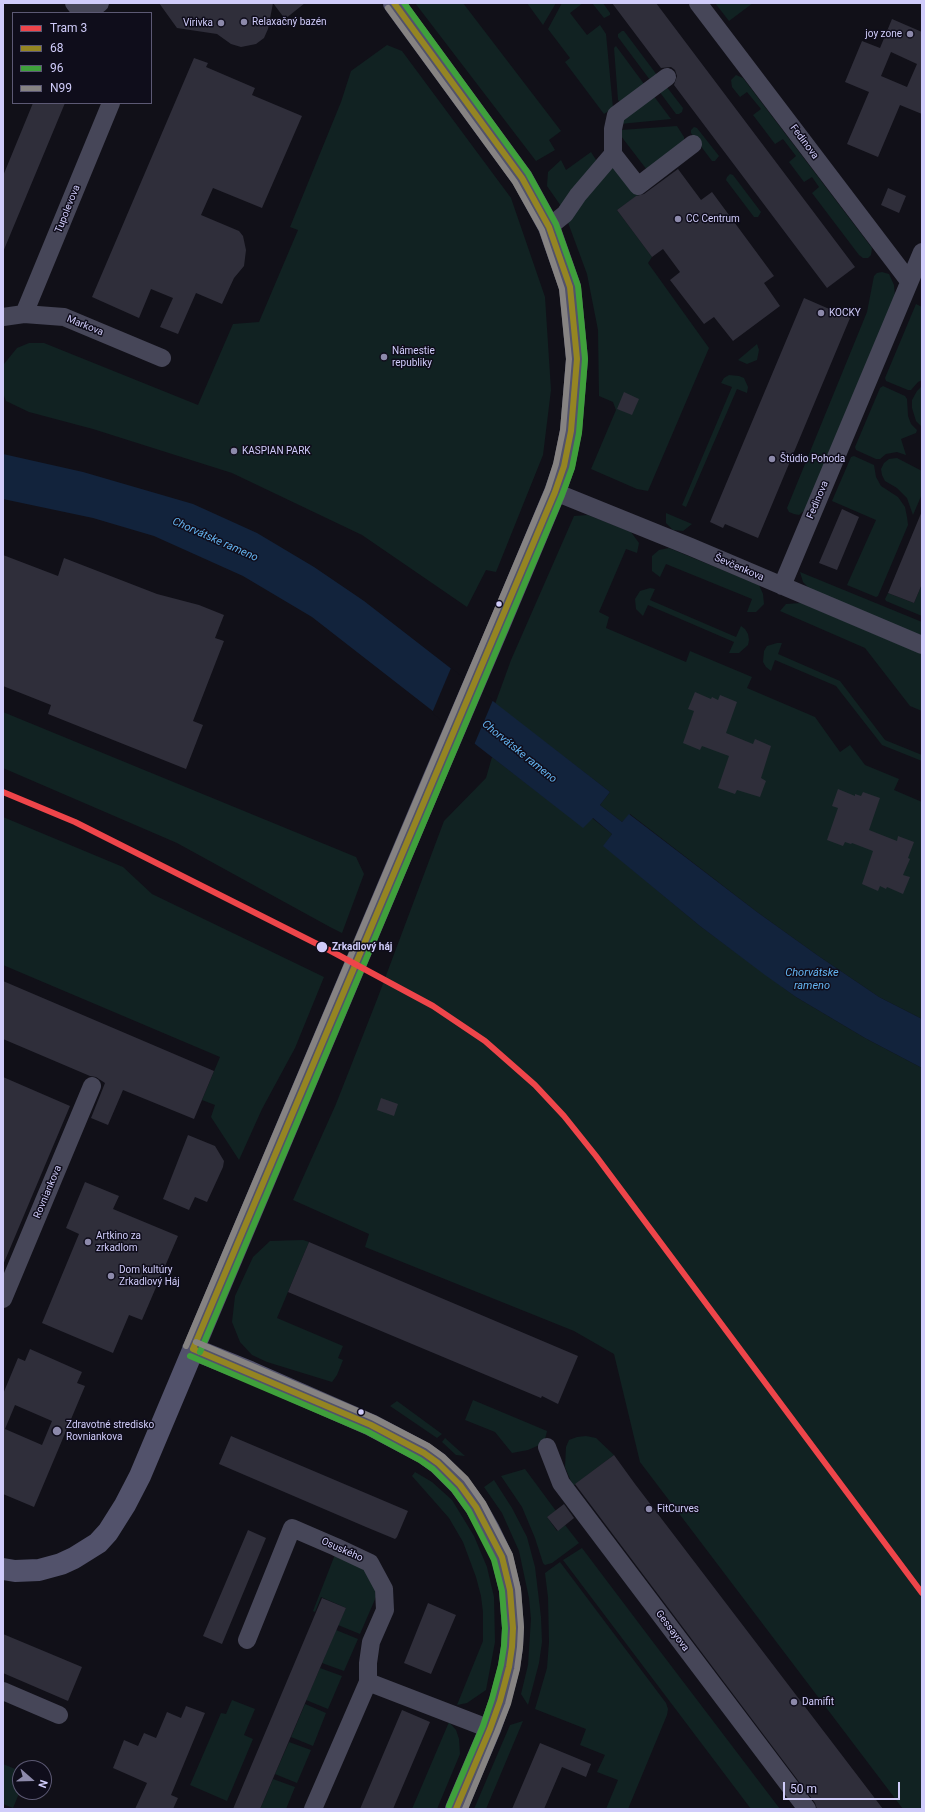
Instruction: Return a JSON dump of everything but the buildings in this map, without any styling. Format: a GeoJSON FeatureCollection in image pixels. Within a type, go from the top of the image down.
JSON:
{"type":"FeatureCollection","features":[{"type":"Feature","properties":{"kind":"street"},"geometry":{"type":"LineString","coordinates":[[74,3],[81,12]]}},
{"type":"Feature","properties":{"kind":"street"},"geometry":{"type":"LineString","coordinates":[[88,12],[100,3]]}},
{"type":"Feature","properties":{"kind":"street"},"geometry":{"type":"LineString","coordinates":[[3,1569],[39,1570],[61,1564],[86,1551],[108,1532],[117,1520],[140,1476],[555,492],[564,466],[571,431],[577,359],[570,287],[549,227],[522,178],[394,3]]}},
{"type":"Feature","properties":{"kind":"street","name":"Fedinova"},"geometry":{"type":"LineString","coordinates":[[698,3],[910,281]]}},
{"type":"Feature","properties":{"kind":"street"},"geometry":{"type":"LineString","coordinates":[[667,77],[616,115],[613,128],[613,154],[638,186],[693,144]]}},
{"type":"Feature","properties":{"kind":"street","name":"Tupolevova"},"geometry":{"type":"LineString","coordinates":[[24,314],[112,104]]}},
{"type":"Feature","properties":{"kind":"street"},"geometry":{"type":"LineString","coordinates":[[549,227],[565,214],[578,195],[613,154]]}},
{"type":"Feature","properties":{"kind":"street","name":"Fedinova"},"geometry":{"type":"LineString","coordinates":[[782,586],[922,252]]}},
{"type":"Feature","properties":{"kind":"street","name":"Markova"},"geometry":{"type":"LineString","coordinates":[[3,318],[24,314],[64,318],[162,358]]}},
{"type":"Feature","properties":{"kind":"street","name":"Ševčenkova"},"geometry":{"type":"LineString","coordinates":[[555,492],[922,645]]}},
{"type":"Feature","properties":{"kind":"street","name":"Rovniankova"},"geometry":{"type":"LineString","coordinates":[[3,1298],[92,1086]]}},
{"type":"Feature","properties":{"kind":"street"},"geometry":{"type":"LineString","coordinates":[[193,1350],[250,1372],[371,1425],[409,1444],[438,1464],[469,1496],[489,1530],[502,1557],[510,1590],[512,1609],[512,1647],[504,1687],[490,1729],[456,1809]]}},
{"type":"Feature","properties":{"kind":"street","name":"Gessayova"},"geometry":{"type":"LineString","coordinates":[[547,1447],[561,1483],[807,1809]]}},
{"type":"Feature","properties":{"kind":"street","name":"Osuského"},"geometry":{"type":"LineString","coordinates":[[247,1640],[292,1528],[370,1563],[384,1589],[385,1610],[371,1642],[368,1663],[368,1682],[313,1809]]}},
{"type":"Feature","properties":{"kind":"street"},"geometry":{"type":"LineString","coordinates":[[368,1682],[490,1729]]}},
{"type":"Feature","properties":{"kind":"street"},"geometry":{"type":"LineString","coordinates":[[3,1691],[59,1715]]}},
{"type":"Feature","properties":{"kind":"shaded area"},"geometry":{"type":"Polygon","coordinates":[[[415,3],[463,3],[561,131],[549,140],[555,150],[536,161],[415,3]]]}},
{"type":"Feature","properties":{"kind":"shaded area"},"geometry":{"type":"Polygon","coordinates":[[[527,3],[556,3],[543,25],[527,3]]]}},
{"type":"Feature","properties":{"kind":"shaded area"},"geometry":{"type":"Polygon","coordinates":[[[562,3],[583,3],[570,13],[587,35],[600,25],[606,34],[613,108],[604,114],[565,62],[570,58],[548,29],[562,3]]]}},
{"type":"Feature","properties":{"kind":"shaded area"},"geometry":{"type":"Polygon","coordinates":[[[592,3],[603,3],[610,15],[604,18],[592,3]]]}},
{"type":"Feature","properties":{"kind":"shaded area"},"geometry":{"type":"Polygon","coordinates":[[[715,3],[753,3],[729,21],[715,3]]]}},
{"type":"Feature","properties":{"kind":"shaded area"},"geometry":{"type":"Polygon","coordinates":[[[624,31],[657,75],[650,80],[618,37],[618,34],[624,31]]]}},
{"type":"Feature","properties":{"kind":"shaded area","name":"Námestie republiky"},"geometry":{"type":"Polygon","coordinates":[[[387,45],[402,51],[511,198],[545,297],[551,390],[543,455],[496,572],[486,570],[467,607],[362,535],[232,473],[93,429],[29,412],[6,401],[3,393],[4,364],[17,348],[29,343],[44,343],[198,405],[233,324],[259,322],[298,230],[290,227],[341,102],[351,71],[387,45]]]}},
{"type":"Feature","properties":{"kind":"shaded area"},"geometry":{"type":"Polygon","coordinates":[[[616,46],[644,84],[620,102],[618,100],[614,48],[616,46]]]}},
{"type":"Feature","properties":{"kind":"shaded area"},"geometry":{"type":"Polygon","coordinates":[[[736,75],[743,78],[872,248],[871,255],[868,258],[863,258],[859,255],[812,193],[819,187],[812,177],[804,182],[789,162],[796,156],[783,139],[775,144],[753,115],[761,109],[747,92],[740,97],[732,87],[731,80],[736,75]]]}},
{"type":"Feature","properties":{"kind":"shaded area"},"geometry":{"type":"Polygon","coordinates":[[[666,86],[683,108],[682,112],[679,114],[676,114],[659,91],[666,86]]]}},
{"type":"Feature","properties":{"kind":"shaded area"},"geometry":{"type":"Polygon","coordinates":[[[653,95],[671,119],[620,124],[618,121],[653,95]]]}},
{"type":"Feature","properties":{"kind":"shaded area"},"geometry":{"type":"Polygon","coordinates":[[[677,126],[684,137],[684,143],[647,170],[621,136],[621,130],[677,126]]]}},
{"type":"Feature","properties":{"kind":"shaded area"},"geometry":{"type":"Polygon","coordinates":[[[694,127],[697,128],[719,156],[715,161],[712,161],[691,133],[691,130],[694,127]]]}},
{"type":"Feature","properties":{"kind":"shaded area"},"geometry":{"type":"Polygon","coordinates":[[[591,152],[603,171],[613,163],[640,194],[617,210],[652,257],[648,263],[709,348],[648,491],[637,489],[591,469],[616,410],[613,402],[599,396],[598,330],[587,274],[563,209],[547,186],[548,172],[561,160],[566,170],[591,152]]]}},
{"type":"Feature","properties":{"kind":"shaded area"},"geometry":{"type":"Polygon","coordinates":[[[730,174],[733,175],[761,212],[758,217],[754,217],[726,180],[730,174]]]}},
{"type":"Feature","properties":{"kind":"shaded area"},"geometry":{"type":"Polygon","coordinates":[[[882,272],[889,274],[894,285],[895,296],[806,509],[799,515],[794,514],[789,512],[787,508],[867,312],[874,276],[877,273],[882,272]]]}},
{"type":"Feature","properties":{"kind":"shaded area"},"geometry":{"type":"Polygon","coordinates":[[[916,304],[922,307],[922,380],[918,382],[911,390],[908,390],[886,381],[885,378],[916,304]]]}},
{"type":"Feature","properties":{"kind":"shaded area"},"geometry":{"type":"Polygon","coordinates":[[[757,344],[759,350],[757,360],[747,364],[738,360],[757,344]]]}},
{"type":"Feature","properties":{"kind":"shaded area"},"geometry":{"type":"Polygon","coordinates":[[[729,375],[744,378],[748,387],[747,393],[737,389],[686,507],[682,505],[732,387],[721,383],[724,378],[729,375]]]}},
{"type":"Feature","properties":{"kind":"shaded area"},"geometry":{"type":"Polygon","coordinates":[[[883,386],[905,396],[907,399],[908,416],[911,424],[917,430],[916,433],[901,439],[906,455],[897,452],[886,454],[880,459],[876,459],[856,450],[855,447],[880,388],[883,386]]]}},
{"type":"Feature","properties":{"kind":"shaded area"},"geometry":{"type":"Polygon","coordinates":[[[922,386],[922,427],[916,421],[912,408],[912,400],[922,386]]]}},
{"type":"Feature","properties":{"kind":"shaded area"},"geometry":{"type":"Polygon","coordinates":[[[854,456],[874,465],[876,477],[881,486],[898,497],[905,507],[907,517],[908,525],[878,596],[876,597],[847,585],[876,520],[832,501],[851,457],[854,456]]]}},
{"type":"Feature","properties":{"kind":"shaded area"},"geometry":{"type":"Polygon","coordinates":[[[897,458],[922,471],[922,494],[913,515],[907,498],[897,488],[885,481],[882,475],[881,469],[884,463],[889,459],[897,458]]]}},
{"type":"Feature","properties":{"kind":"shaded area"},"geometry":{"type":"Polygon","coordinates":[[[666,513],[692,524],[683,531],[673,530],[666,523],[666,513]]]}},
{"type":"Feature","properties":{"kind":"shaded area"},"geometry":{"type":"Polygon","coordinates":[[[588,515],[631,532],[639,543],[637,553],[626,549],[599,612],[609,617],[606,628],[686,662],[690,651],[752,677],[747,688],[815,717],[840,752],[850,745],[865,765],[899,779],[894,790],[922,802],[922,1019],[879,997],[817,955],[757,912],[630,814],[622,822],[600,805],[610,792],[495,704],[511,660],[574,516],[588,515]]]}},
{"type":"Feature","properties":{"kind":"shaded area"},"geometry":{"type":"Polygon","coordinates":[[[669,548],[759,585],[763,594],[764,604],[756,612],[747,612],[752,599],[666,564],[660,577],[652,571],[652,556],[659,550],[669,548]]]}},
{"type":"Feature","properties":{"kind":"shaded area"},"geometry":{"type":"Polygon","coordinates":[[[800,572],[922,622],[922,636],[811,590],[803,582],[800,572]]]}},
{"type":"Feature","properties":{"kind":"shaded area"},"geometry":{"type":"Polygon","coordinates":[[[922,584],[922,616],[886,601],[885,599],[888,593],[914,603],[922,584]]]}},
{"type":"Feature","properties":{"kind":"shaded area"},"geometry":{"type":"Polygon","coordinates":[[[650,588],[655,589],[650,600],[736,637],[741,626],[748,634],[748,645],[739,653],[729,653],[734,642],[648,605],[643,616],[636,609],[635,599],[640,591],[650,588]]]}},
{"type":"Feature","properties":{"kind":"shaded area"},"geometry":{"type":"Polygon","coordinates":[[[801,603],[922,654],[922,711],[910,706],[865,648],[780,611],[786,604],[801,603]]]}},
{"type":"Feature","properties":{"kind":"shaded area"},"geometry":{"type":"Polygon","coordinates":[[[782,643],[778,654],[840,681],[885,740],[922,755],[922,761],[882,745],[836,686],[775,660],[771,671],[766,667],[763,662],[764,651],[767,646],[782,643]]]}},
{"type":"Feature","properties":{"kind":"shaded area"},"geometry":{"type":"Polygon","coordinates":[[[3,712],[356,857],[364,874],[342,933],[177,843],[3,768],[3,712]]]}},
{"type":"Feature","properties":{"kind":"shaded area"},"geometry":{"type":"Polygon","coordinates":[[[492,757],[583,827],[592,818],[612,834],[604,846],[700,926],[796,997],[865,1038],[922,1068],[922,1809],[903,1809],[640,1462],[614,1354],[574,1331],[365,1247],[369,1234],[293,1200],[336,1104],[444,821],[486,778],[492,757]]]}},
{"type":"Feature","properties":{"kind":"shaded area"},"geometry":{"type":"Polygon","coordinates":[[[3,817],[123,867],[152,894],[324,977],[295,1048],[262,1109],[239,1160],[211,1117],[215,1105],[202,1100],[220,1057],[3,965],[3,817]]]}},
{"type":"Feature","properties":{"kind":"shaded area"},"geometry":{"type":"Polygon","coordinates":[[[303,1240],[309,1242],[277,1318],[343,1346],[338,1358],[343,1360],[337,1375],[332,1382],[267,1362],[252,1355],[240,1342],[232,1322],[235,1296],[253,1257],[270,1241],[303,1240]]]}},
{"type":"Feature","properties":{"kind":"shaded area"},"geometry":{"type":"Polygon","coordinates":[[[473,1400],[547,1431],[544,1443],[528,1450],[512,1453],[495,1432],[465,1420],[473,1400]]]}},
{"type":"Feature","properties":{"kind":"shaded area"},"geometry":{"type":"Polygon","coordinates":[[[397,1401],[442,1434],[437,1438],[390,1406],[397,1401]]]}},
{"type":"Feature","properties":{"kind":"shaded area"},"geometry":{"type":"Polygon","coordinates":[[[586,1436],[596,1438],[614,1455],[573,1486],[565,1467],[566,1447],[569,1440],[586,1436]]]}},
{"type":"Feature","properties":{"kind":"shaded area"},"geometry":{"type":"Polygon","coordinates":[[[445,1438],[465,1456],[456,1455],[442,1442],[445,1438]]]}},
{"type":"Feature","properties":{"kind":"shaded area"},"geometry":{"type":"Polygon","coordinates":[[[525,1469],[556,1511],[547,1517],[557,1531],[565,1525],[579,1543],[552,1563],[545,1565],[522,1507],[501,1476],[525,1469]]]}},
{"type":"Feature","properties":{"kind":"shaded area"},"geometry":{"type":"Polygon","coordinates":[[[415,1472],[432,1482],[452,1500],[474,1536],[487,1567],[494,1597],[495,1642],[486,1690],[467,1703],[457,1705],[483,1641],[483,1612],[481,1596],[476,1577],[463,1542],[449,1518],[412,1476],[415,1472]]]}},
{"type":"Feature","properties":{"kind":"shaded area"},"geometry":{"type":"Polygon","coordinates":[[[494,1480],[512,1508],[527,1537],[535,1567],[541,1617],[542,1642],[539,1663],[528,1705],[521,1694],[528,1665],[531,1619],[529,1598],[519,1551],[502,1513],[484,1487],[494,1480]]]}},
{"type":"Feature","properties":{"kind":"shaded area"},"geometry":{"type":"Polygon","coordinates":[[[582,1548],[780,1809],[751,1809],[563,1560],[582,1548]]]}},
{"type":"Feature","properties":{"kind":"shaded area"},"geometry":{"type":"Polygon","coordinates":[[[336,1552],[360,1565],[370,1576],[375,1589],[376,1597],[360,1634],[338,1625],[346,1608],[321,1597],[315,1612],[313,1611],[336,1552]]]}},
{"type":"Feature","properties":{"kind":"shaded area"},"geometry":{"type":"Polygon","coordinates":[[[560,1562],[666,1703],[668,1709],[667,1715],[628,1809],[606,1809],[618,1780],[597,1772],[605,1755],[580,1745],[586,1729],[535,1709],[547,1668],[549,1642],[548,1597],[545,1573],[560,1562]]]}},
{"type":"Feature","properties":{"kind":"shaded area"},"geometry":{"type":"Polygon","coordinates":[[[336,1630],[358,1639],[344,1671],[322,1663],[336,1630]]]}},
{"type":"Feature","properties":{"kind":"shaded area"},"geometry":{"type":"Polygon","coordinates":[[[320,1668],[342,1676],[328,1709],[306,1700],[320,1668]]]}},
{"type":"Feature","properties":{"kind":"shaded area"},"geometry":{"type":"Polygon","coordinates":[[[232,1700],[255,1709],[244,1735],[253,1739],[227,1801],[190,1785],[221,1713],[226,1714],[232,1700]]]}},
{"type":"Feature","properties":{"kind":"shaded area"},"geometry":{"type":"Polygon","coordinates":[[[305,1704],[326,1713],[313,1746],[291,1737],[305,1704]]]}},
{"type":"Feature","properties":{"kind":"shaded area"},"geometry":{"type":"Polygon","coordinates":[[[523,1721],[486,1809],[474,1809],[510,1725],[523,1721]]]}},
{"type":"Feature","properties":{"kind":"shaded area"},"geometry":{"type":"Polygon","coordinates":[[[449,1722],[456,1730],[459,1739],[460,1754],[437,1809],[412,1809],[449,1722]]]}},
{"type":"Feature","properties":{"kind":"shaded area"},"geometry":{"type":"Polygon","coordinates":[[[289,1742],[311,1750],[297,1783],[275,1774],[289,1742]]]}},
{"type":"Feature","properties":{"kind":"shaded area"},"geometry":{"type":"Polygon","coordinates":[[[3,1764],[12,1768],[12,1800],[16,1800],[13,1808],[3,1804],[3,1764]]]}},
{"type":"Feature","properties":{"kind":"shaded area"},"geometry":{"type":"Polygon","coordinates":[[[273,1779],[295,1787],[286,1809],[260,1809],[273,1779]]]}},
{"type":"Feature","properties":{"kind":"water","name":"Chorvátske rameno"},"geometry":{"type":"Polygon","coordinates":[[[3,454],[83,472],[193,504],[257,533],[314,567],[364,601],[610,792],[600,805],[622,822],[629,814],[757,912],[817,955],[879,997],[922,1019],[922,1068],[865,1038],[796,997],[765,975],[700,926],[603,846],[612,834],[593,818],[583,828],[312,617],[243,576],[154,536],[93,518],[3,499],[3,454]]]}},
{"type":"Feature","properties":{"kind":"pier"},"geometry":{"type":"Polygon","coordinates":[[[451,668],[493,700],[474,745],[432,713],[451,668]]]}},
{"type":"Feature","properties":{"kind":"tram line","name":"3"},"geometry":{"type":"LineString","coordinates":[[3,792],[75,822],[329,950],[433,1006],[485,1041],[535,1085],[564,1116],[596,1156],[922,1593]]}},
{"type":"Feature","properties":{"kind":"transit line","name":"68"},"geometry":{"type":"LineString","coordinates":[[193,1349],[555,492],[564,466],[571,431],[577,359],[570,287],[549,227],[522,178],[394,3]]}},
{"type":"Feature","properties":{"kind":"transit line","name":"96"},"geometry":{"type":"LineString","coordinates":[[200,1352],[562,495],[572,468],[579,433],[585,359],[578,286],[556,224],[528,173],[404,3]]}},
{"type":"Feature","properties":{"kind":"transit line","name":"N99"},"geometry":{"type":"LineString","coordinates":[[186,1346],[548,489],[556,464],[563,430],[569,359],[562,289],[542,230],[515,182],[388,8]]}},
{"type":"Feature","properties":{"kind":"transit line","name":"N99"},"geometry":{"type":"LineString","coordinates":[[196,1342],[374,1418],[428,1446],[443,1457],[466,1479],[483,1503],[510,1555],[518,1589],[521,1627],[520,1647],[517,1669],[508,1704],[465,1809]]}},
{"type":"Feature","properties":{"kind":"transit line","name":"68"},"geometry":{"type":"LineString","coordinates":[[193,1349],[371,1425],[424,1453],[438,1463],[460,1485],[476,1507],[502,1557],[510,1590],[513,1628],[512,1647],[509,1667],[500,1701],[490,1729],[456,1809]]}},
{"type":"Feature","properties":{"kind":"transit line","name":"96"},"geometry":{"type":"LineString","coordinates":[[190,1356],[368,1432],[420,1460],[433,1469],[454,1490],[469,1511],[494,1560],[502,1591],[505,1628],[504,1646],[501,1665],[483,1726],[449,1806]]}},
{"type":"Feature","properties":{"kind":"place","name":"Relaxačný bazén"},"geometry":{"type":"Point","coordinates":[244,22]}},
{"type":"Feature","properties":{"kind":"place","name":"Vírivka"},"geometry":{"type":"Point","coordinates":[221,23]}},
{"type":"Feature","properties":{"kind":"place","name":"joy zone"},"geometry":{"type":"Point","coordinates":[910,34]}},
{"type":"Feature","properties":{"kind":"place","name":"CC Centrum"},"geometry":{"type":"Point","coordinates":[678,219]}},
{"type":"Feature","properties":{"kind":"place","name":"KOCKY"},"geometry":{"type":"Point","coordinates":[821,313]}},
{"type":"Feature","properties":{"kind":"place","name":"Námestie republiky"},"geometry":{"type":"Point","coordinates":[384,357]}},
{"type":"Feature","properties":{"kind":"place","name":"KASPIAN PARK"},"geometry":{"type":"Point","coordinates":[234,451]}},
{"type":"Feature","properties":{"kind":"place","name":"Štúdio Pohoda"},"geometry":{"type":"Point","coordinates":[772,459]}},
{"type":"Feature","properties":{"kind":"place","name":"Zrkadlový háj"},"geometry":{"type":"Point","coordinates":[322,947]}},
{"type":"Feature","properties":{"kind":"place","name":"Artkino za zrkadlom"},"geometry":{"type":"Point","coordinates":[88,1242]}},
{"type":"Feature","properties":{"kind":"place","name":"Dom kultúry Zrkadlový Háj"},"geometry":{"type":"Point","coordinates":[111,1276]}},
{"type":"Feature","properties":{"kind":"place","name":"Zdravotné stredisko Rovniankova"},"geometry":{"type":"Point","coordinates":[57,1431]}},
{"type":"Feature","properties":{"kind":"place","name":"FitCurves"},"geometry":{"type":"Point","coordinates":[649,1509]}},
{"type":"Feature","properties":{"kind":"place","name":"Damifit"},"geometry":{"type":"Point","coordinates":[794,1702]}}]}
